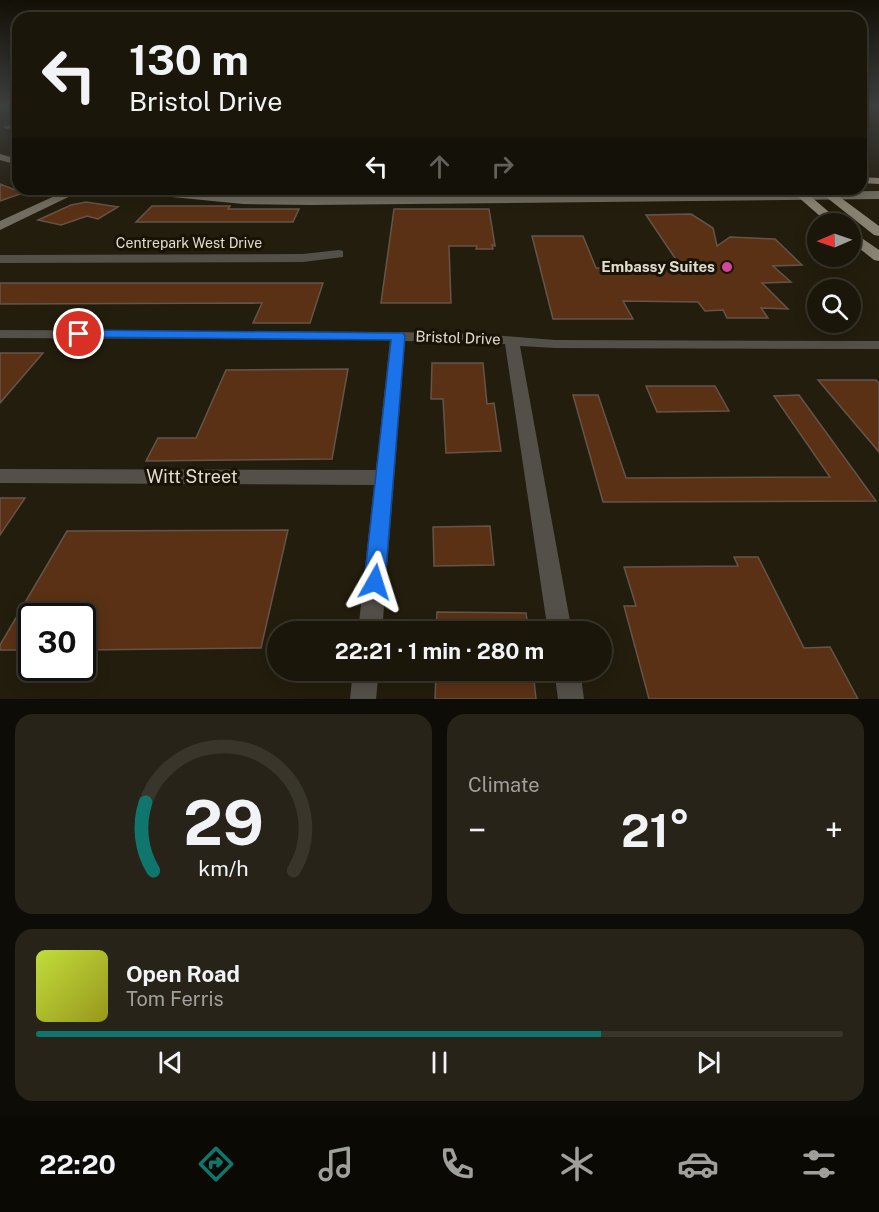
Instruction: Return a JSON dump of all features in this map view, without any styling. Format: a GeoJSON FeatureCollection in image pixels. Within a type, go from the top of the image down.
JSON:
{"type":"FeatureCollection","features":[{"type":"Feature","properties":{"kind":"main road"},"geometry":{"type":"LineString","coordinates":[[0,226],[65,195]]}},
{"type":"Feature","properties":{"kind":"main road"},"geometry":{"type":"LineString","coordinates":[[188,195],[243,200],[322,201],[640,195]]}},
{"type":"Feature","properties":{"kind":"main road"},"geometry":{"type":"LineString","coordinates":[[803,195],[824,213]]}},
{"type":"Feature","properties":{"kind":"main road"},"geometry":{"type":"LineString","coordinates":[[830,195],[879,232]]}},
{"type":"Feature","properties":{"kind":"main road"},"geometry":{"type":"LineString","coordinates":[[861,243],[879,257]]}},
{"type":"Feature","properties":{"kind":"street","name":"Centrepark West Drive"},"geometry":{"type":"LineString","coordinates":[[0,254],[38,258]]}},
{"type":"Feature","properties":{"kind":"street","name":"Centrepark West Drive"},"geometry":{"type":"LineString","coordinates":[[0,259],[303,258],[339,254]]}},
{"type":"Feature","properties":{"kind":"street","name":"Bristol Drive"},"geometry":{"type":"LineString","coordinates":[[0,334],[398,336],[512,340],[555,344],[879,345]]}},
{"type":"Feature","properties":{"kind":"street"},"geometry":{"type":"LineString","coordinates":[[371,621],[398,336]]}},
{"type":"Feature","properties":{"kind":"street"},"geometry":{"type":"LineString","coordinates":[[512,340],[558,621]]}},
{"type":"Feature","properties":{"kind":"street","name":"Witt Street"},"geometry":{"type":"LineString","coordinates":[[0,476],[384,478]]}},
{"type":"Feature","properties":{"kind":"street"},"geometry":{"type":"LineString","coordinates":[[363,699],[365,681]]}},
{"type":"Feature","properties":{"kind":"street"},"geometry":{"type":"LineString","coordinates":[[569,681],[571,699]]}},
{"type":"Feature","properties":{"kind":"building"},"geometry":{"type":"Polygon","coordinates":[[[0,184],[12,189],[12,195],[17,195],[0,201],[0,184]]]}},
{"type":"Feature","properties":{"kind":"building"},"geometry":{"type":"Polygon","coordinates":[[[86,202],[118,207],[98,219],[87,216],[61,225],[38,220],[71,205],[86,202]]]}},
{"type":"Feature","properties":{"kind":"building"},"geometry":{"type":"Polygon","coordinates":[[[152,206],[299,209],[293,222],[136,222],[152,206]]]}},
{"type":"Feature","properties":{"kind":"building"},"geometry":{"type":"Polygon","coordinates":[[[394,209],[489,209],[495,246],[492,245],[493,249],[476,249],[477,246],[449,246],[451,303],[381,303],[394,209]]]}},
{"type":"Feature","properties":{"kind":"building","name":"Embassy Suites"},"geometry":{"type":"Polygon","coordinates":[[[691,214],[713,228],[717,246],[730,237],[775,239],[802,265],[773,266],[791,282],[762,283],[788,309],[761,308],[768,318],[727,318],[723,310],[705,311],[698,302],[623,301],[633,319],[553,319],[532,236],[583,236],[596,268],[681,267],[646,215],[691,214]]]}},
{"type":"Feature","properties":{"kind":"building"},"geometry":{"type":"Polygon","coordinates":[[[0,283],[323,283],[310,323],[253,323],[262,303],[0,304],[0,283]]]}},
{"type":"Feature","properties":{"kind":"building"},"geometry":{"type":"Polygon","coordinates":[[[0,353],[43,353],[0,403],[0,353]]]}},
{"type":"Feature","properties":{"kind":"building"},"geometry":{"type":"Polygon","coordinates":[[[432,363],[483,363],[487,404],[494,403],[501,451],[446,453],[443,399],[431,399],[432,363]]]}},
{"type":"Feature","properties":{"kind":"building"},"geometry":{"type":"Polygon","coordinates":[[[348,369],[332,459],[146,461],[158,438],[196,438],[226,370],[348,369]]]}},
{"type":"Feature","properties":{"kind":"building"},"geometry":{"type":"Polygon","coordinates":[[[818,380],[876,380],[879,383],[879,452],[818,380]]]}},
{"type":"Feature","properties":{"kind":"building"},"geometry":{"type":"Polygon","coordinates":[[[646,386],[715,386],[729,411],[657,412],[646,386]]]}},
{"type":"Feature","properties":{"kind":"building"},"geometry":{"type":"Polygon","coordinates":[[[573,395],[598,395],[626,478],[830,477],[774,396],[799,395],[876,501],[603,502],[573,395]]]}},
{"type":"Feature","properties":{"kind":"building"},"geometry":{"type":"Polygon","coordinates":[[[0,498],[25,498],[0,535],[0,498]]]}},
{"type":"Feature","properties":{"kind":"building"},"geometry":{"type":"Polygon","coordinates":[[[490,526],[494,565],[434,566],[433,527],[490,526]]]}},
{"type":"Feature","properties":{"kind":"building"},"geometry":{"type":"Polygon","coordinates":[[[288,530],[261,648],[96,650],[96,603],[25,603],[67,531],[288,530]]]}},
{"type":"Feature","properties":{"kind":"building"},"geometry":{"type":"Polygon","coordinates":[[[734,557],[758,557],[804,648],[830,647],[858,699],[649,699],[624,606],[636,606],[624,567],[738,566],[734,557]]]}},
{"type":"Feature","properties":{"kind":"building"},"geometry":{"type":"Polygon","coordinates":[[[437,612],[526,613],[527,621],[437,621],[437,612]]]}},
{"type":"Feature","properties":{"kind":"building"},"geometry":{"type":"Polygon","coordinates":[[[18,614],[18,650],[0,650],[0,645],[18,614]]]}},
{"type":"Feature","properties":{"kind":"building"},"geometry":{"type":"Polygon","coordinates":[[[436,681],[534,681],[536,699],[435,699],[436,681]]]}},
{"type":"Feature","properties":{"kind":"place","name":"Embassy Suites"},"geometry":{"type":"Point","coordinates":[727,267]}},
{"type":"Feature","properties":{"kind":"route"},"geometry":{"type":"LineString","coordinates":[[79,334],[398,336],[375,582]]}}]}
